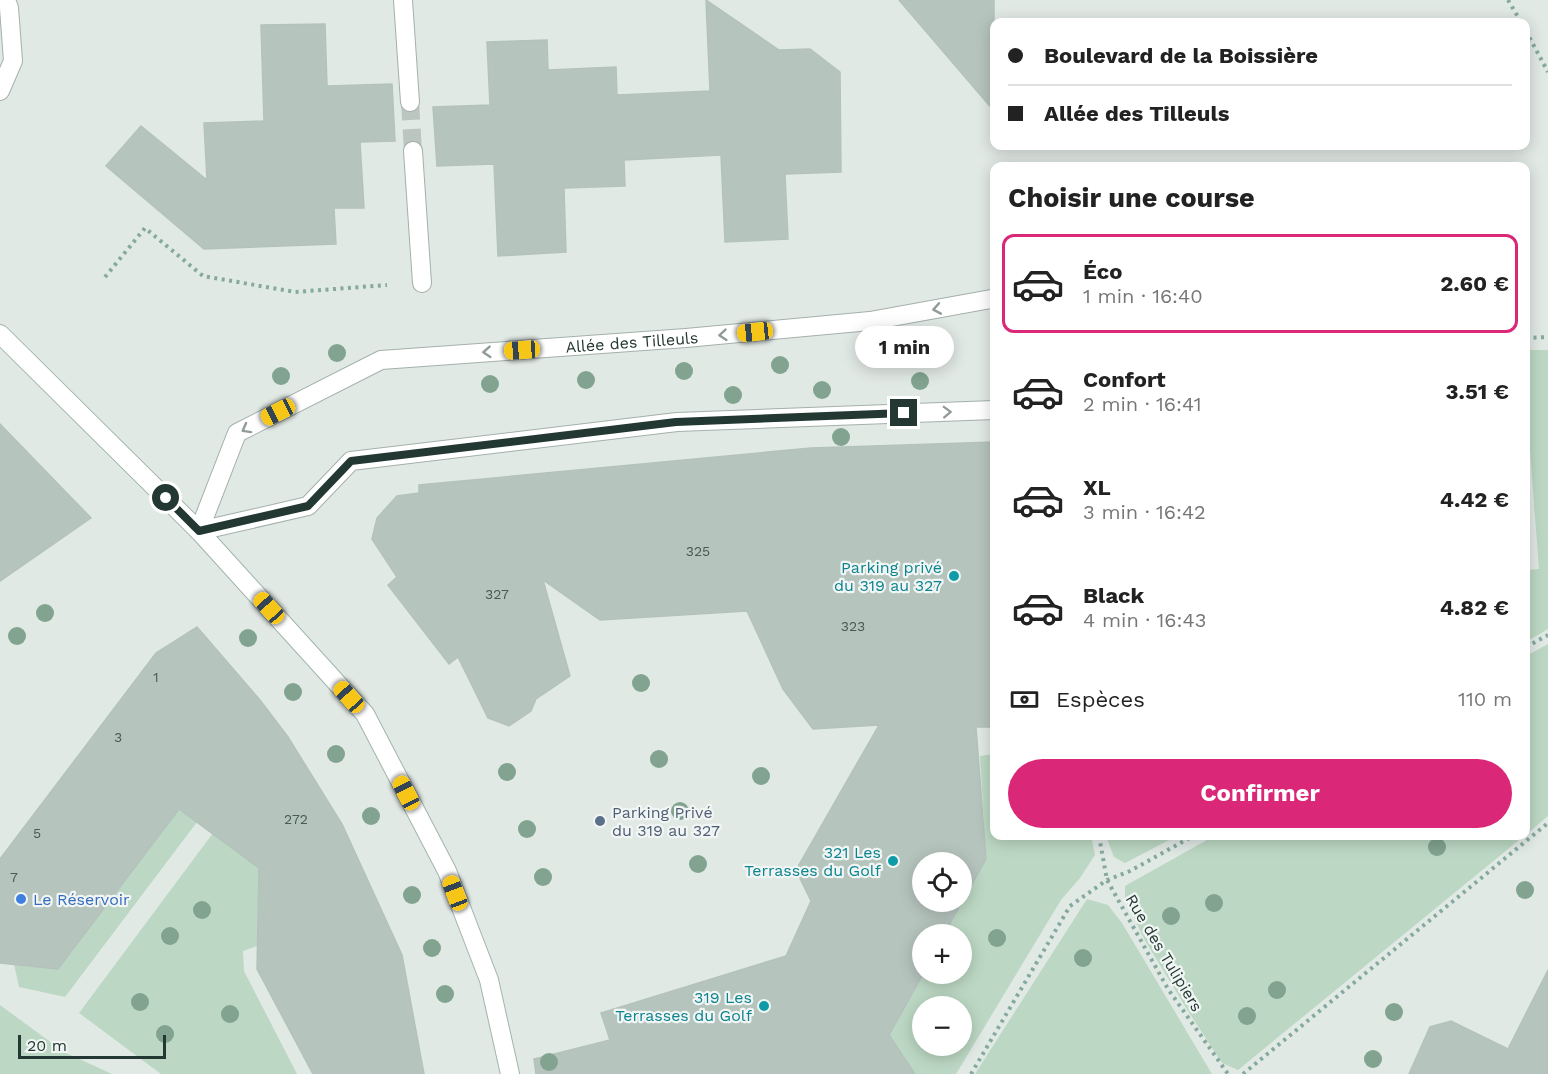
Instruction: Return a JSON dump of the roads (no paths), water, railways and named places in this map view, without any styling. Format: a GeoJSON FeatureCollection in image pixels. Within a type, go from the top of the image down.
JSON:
{"type":"FeatureCollection","features":[{"type":"Feature","properties":{"kind":"street"},"geometry":{"type":"LineString","coordinates":[[0,91],[13,61],[9,8],[6,0]]}},
{"type":"Feature","properties":{"kind":"street"},"geometry":{"type":"LineString","coordinates":[[403,0],[410,102]]}},
{"type":"Feature","properties":{"kind":"street"},"geometry":{"type":"LineString","coordinates":[[413,151],[422,283]]}},
{"type":"Feature","properties":{"kind":"street","name":"Allée des Tilleuls"},"geometry":{"type":"LineString","coordinates":[[199,531],[237,433],[381,360],[686,338],[870,321],[990,299]]}},
{"type":"Feature","properties":{"kind":"street"},"geometry":{"type":"LineString","coordinates":[[0,334],[199,531],[365,714],[447,872],[489,980],[510,1074]]}},
{"type":"Feature","properties":{"kind":"street"},"geometry":{"type":"LineString","coordinates":[[199,531],[308,506],[351,461],[676,422],[990,410]]}},
{"type":"Feature","properties":{"kind":"tunnel"},"geometry":{"type":"LineString","coordinates":[[410,102],[413,151]]}},
{"type":"Feature","properties":{"kind":"place","name":"Parking privé du 319 au 327"},"geometry":{"type":"Point","coordinates":[954,576]}},
{"type":"Feature","properties":{"kind":"place","name":"Parking Privé du 319 au 327"},"geometry":{"type":"Point","coordinates":[600,821]}},
{"type":"Feature","properties":{"kind":"place","name":"321 Les Terrasses du Golf"},"geometry":{"type":"Point","coordinates":[893,861]}},
{"type":"Feature","properties":{"kind":"place","name":"Le Réservoir"},"geometry":{"type":"Point","coordinates":[21,899]}},
{"type":"Feature","properties":{"kind":"place","name":"319 Les Terrasses du Golf"},"geometry":{"type":"Point","coordinates":[764,1006]}}]}
